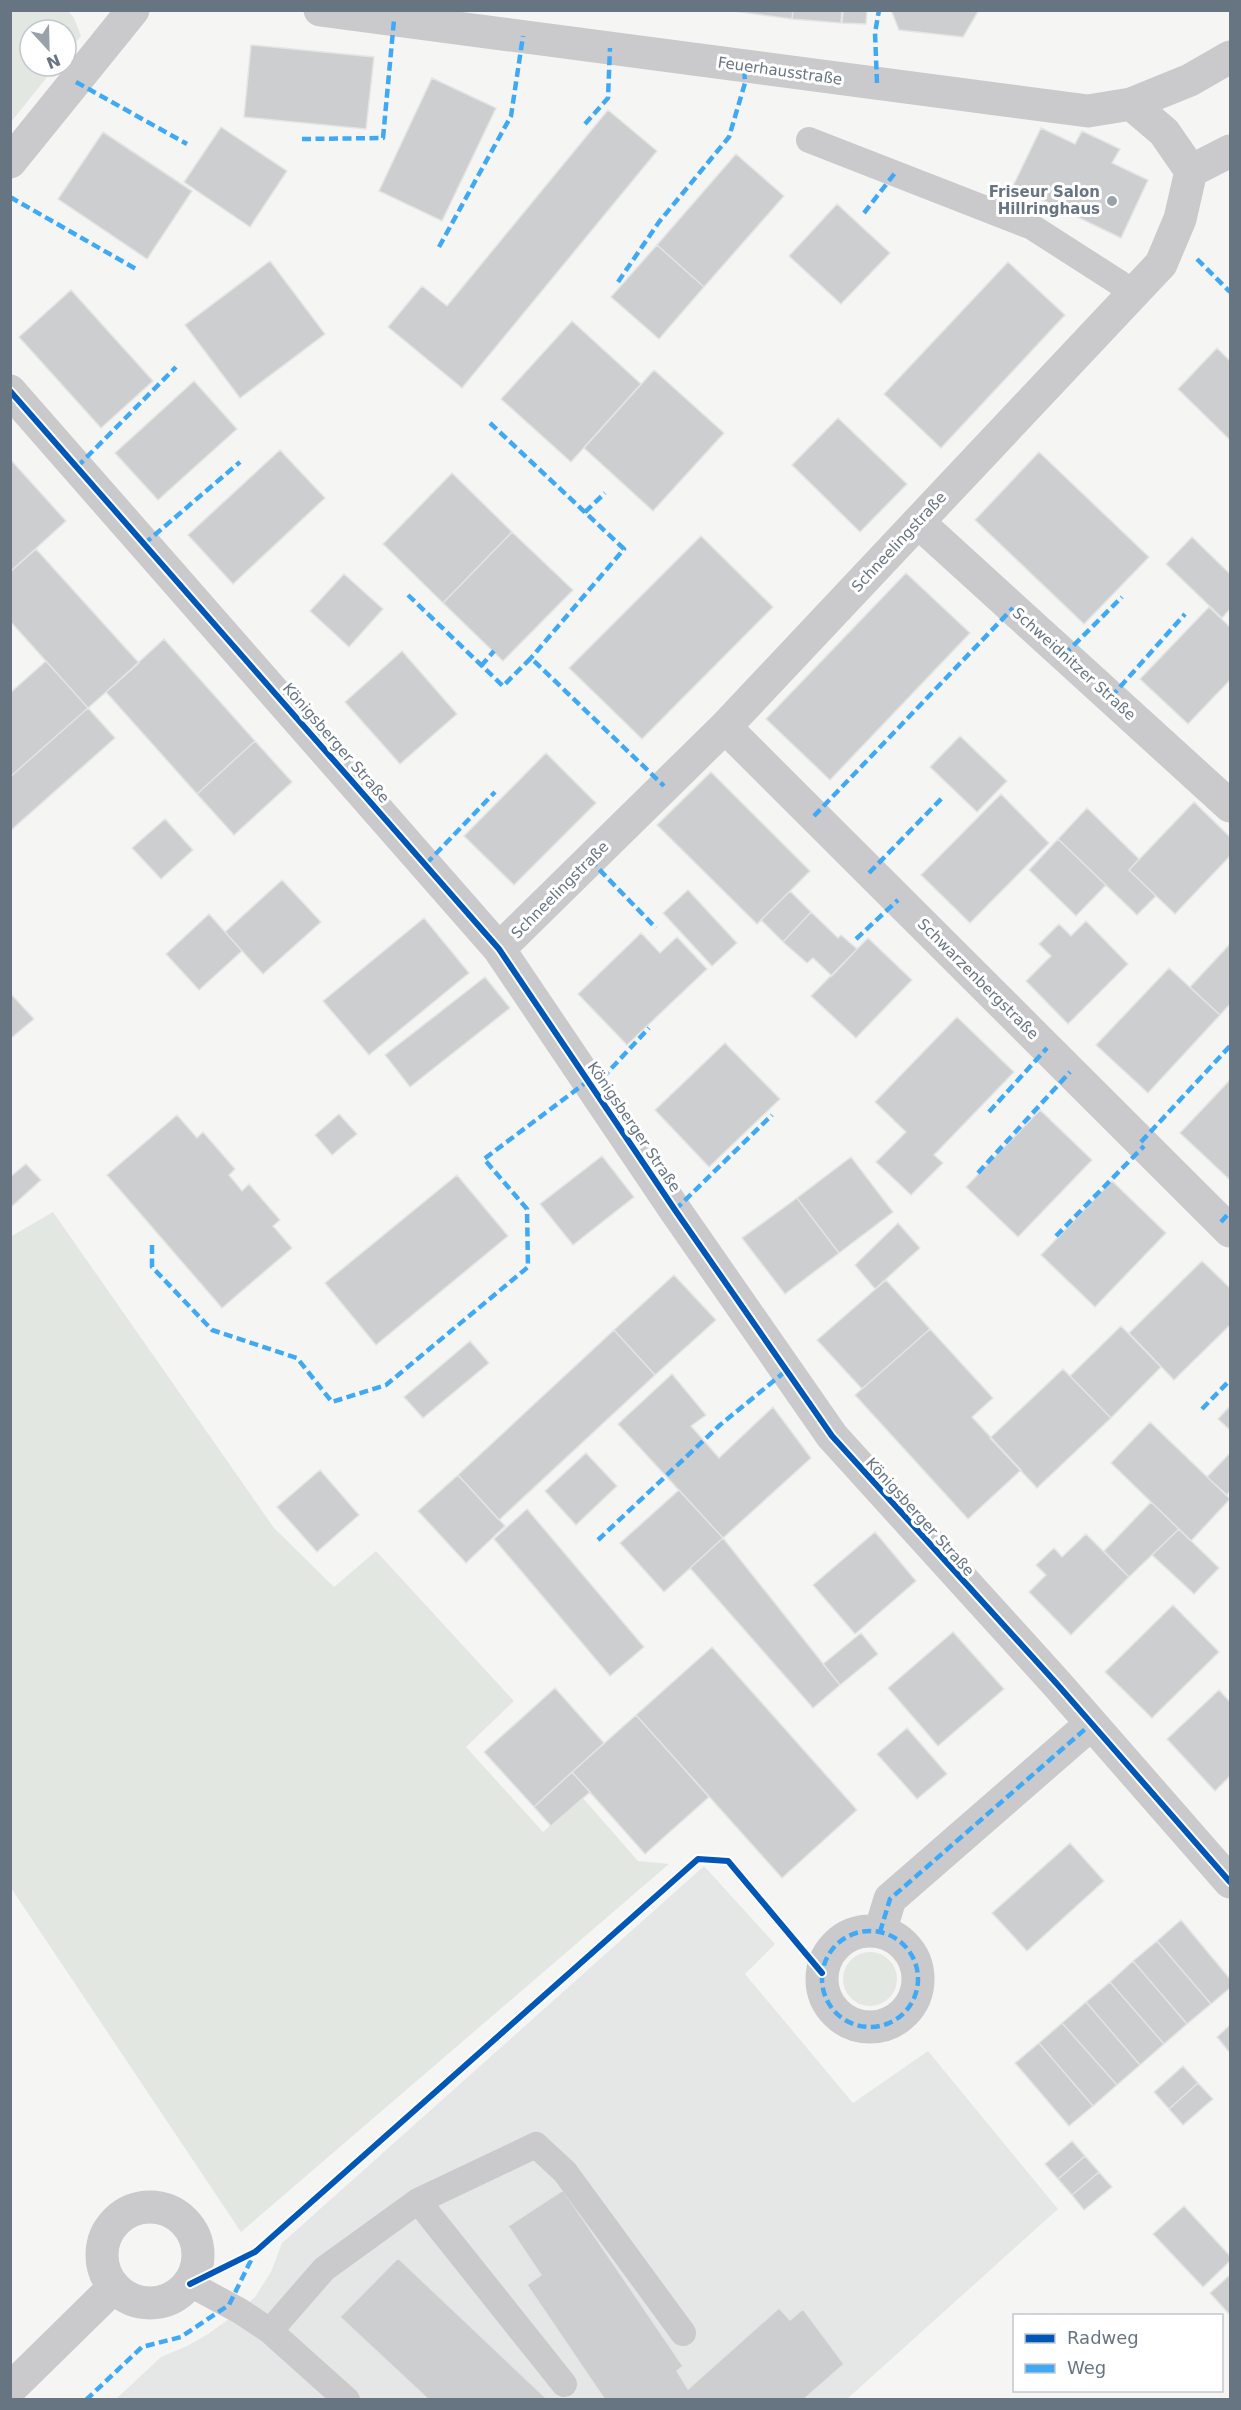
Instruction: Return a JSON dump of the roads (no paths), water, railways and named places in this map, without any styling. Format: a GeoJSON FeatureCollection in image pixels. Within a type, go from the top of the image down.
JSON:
{"type":"FeatureCollection","features":[{"type":"Feature","properties":{"kind":"street"},"geometry":{"type":"LineString","coordinates":[[10,162],[134,10]]}},
{"type":"Feature","properties":{"kind":"street","name":"Feuerhausstraße"},"geometry":{"type":"LineString","coordinates":[[320,10],[1088,111],[1131,104],[1190,80],[1230,57]]}},
{"type":"Feature","properties":{"kind":"street"},"geometry":{"type":"LineString","coordinates":[[1131,104],[1164,132],[1191,171],[1230,151]]}},
{"type":"Feature","properties":{"kind":"street","name":"Schneelingstraße"},"geometry":{"type":"LineString","coordinates":[[500,949],[725,727],[1161,264],[1180,219],[1191,171]]}},
{"type":"Feature","properties":{"kind":"street","name":"Königsberger Straße"},"geometry":{"type":"LineString","coordinates":[[10,391],[500,949],[675,1210],[832,1436],[1230,1882]]}},
{"type":"Feature","properties":{"kind":"street","name":"Schweidnitzer Straße"},"geometry":{"type":"LineString","coordinates":[[918,522],[1230,807]]}},
{"type":"Feature","properties":{"kind":"street","name":"Schwarzenbergstraße"},"geometry":{"type":"LineString","coordinates":[[725,727],[1230,1231]]}},
{"type":"Feature","properties":{"kind":"street"},"geometry":{"type":"LineString","coordinates":[[880,1932],[890,1899],[1091,1724]]}},
{"type":"Feature","properties":{"kind":"street"},"geometry":{"type":"LineString","coordinates":[[164,2208],[178,2215],[193,2233],[200,2255],[197,2270],[190,2284],[179,2295],[166,2302],[138,2303],[124,2297],[105,2274],[102,2259],[103,2243],[109,2229],[120,2217],[133,2209],[164,2208]]}},
{"type":"Feature","properties":{"kind":"street"},"geometry":{"type":"LineString","coordinates":[[10,2389],[114,2287]]}},
{"type":"Feature","properties":{"kind":"lane"},"geometry":{"type":"LineString","coordinates":[[809,141],[1032,227],[1135,293]]}},
{"type":"Feature","properties":{"kind":"lane"},"geometry":{"type":"LineString","coordinates":[[270,2331],[324,2269],[418,2201],[536,2145],[565,2172],[683,2333]]}},
{"type":"Feature","properties":{"kind":"lane"},"geometry":{"type":"LineString","coordinates":[[418,2201],[564,2384]]}},
{"type":"Feature","properties":{"kind":"lane"},"geometry":{"type":"LineString","coordinates":[[190,2284],[240,2311],[270,2331],[347,2400]]}},
{"type":"Feature","properties":{"kind":"place","name":"Friseur Salon Hillringhaus"},"geometry":{"type":"Point","coordinates":[1112,201]}}]}
